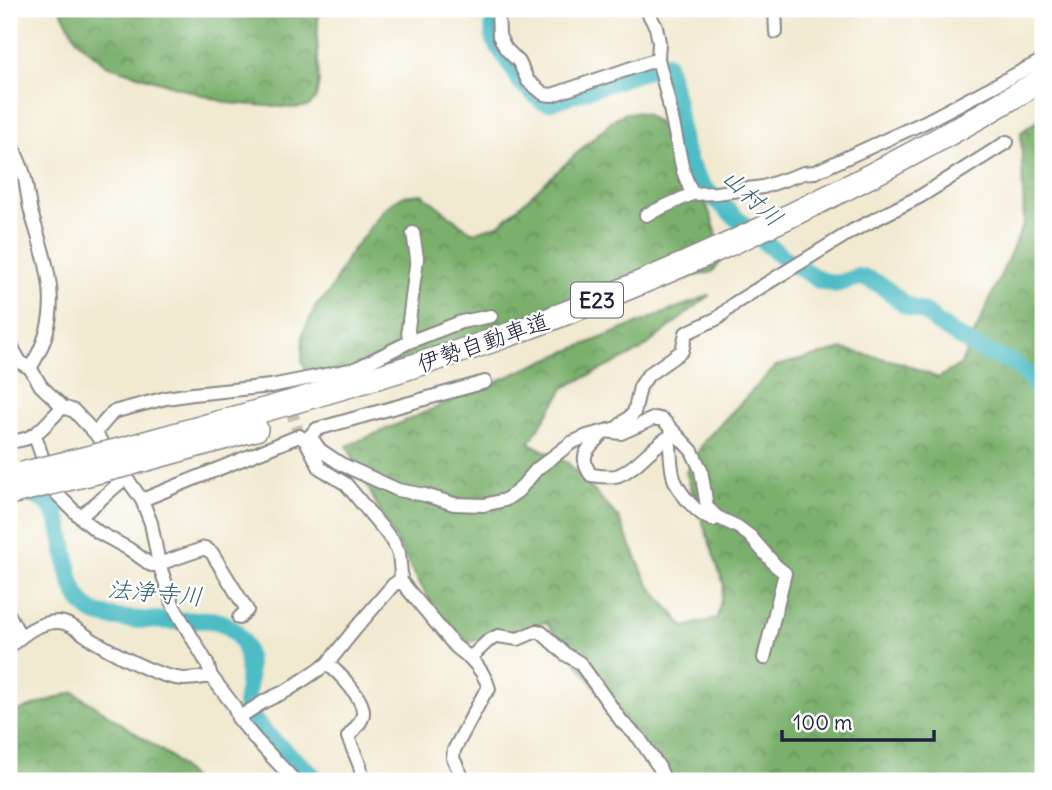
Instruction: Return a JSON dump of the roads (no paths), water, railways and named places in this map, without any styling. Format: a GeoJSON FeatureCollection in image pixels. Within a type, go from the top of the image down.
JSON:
{"type":"FeatureCollection","features":[{"type":"Feature","properties":{"kind":"highway","name":"伊勢自動車道"},"geometry":{"type":"LineString","coordinates":[[9,477],[124,465],[325,394],[488,342],[631,287],[799,212],[902,159],[1043,79]]}},
{"type":"Feature","properties":{"kind":"highway","name":"伊勢自動車道"},"geometry":{"type":"LineString","coordinates":[[9,493],[330,409],[512,349],[636,301],[729,261],[909,172],[1043,97]]}},
{"type":"Feature","properties":{"kind":"street"},"geometry":{"type":"LineString","coordinates":[[498,9],[499,36],[506,49],[519,62],[528,81],[544,94],[552,95],[657,59]]}},
{"type":"Feature","properties":{"kind":"street"},"geometry":{"type":"LineString","coordinates":[[646,9],[656,27],[659,42],[657,59],[683,171],[692,194]]}},
{"type":"Feature","properties":{"kind":"street"},"geometry":{"type":"LineString","coordinates":[[775,9],[776,32]]}},
{"type":"Feature","properties":{"kind":"street"},"geometry":{"type":"LineString","coordinates":[[646,215],[692,194],[716,194],[763,187],[815,172],[925,122],[1043,60]]}},
{"type":"Feature","properties":{"kind":"street"},"geometry":{"type":"LineString","coordinates":[[9,140],[24,174],[27,198],[51,287],[50,323],[42,348],[30,368]]}},
{"type":"Feature","properties":{"kind":"street"},"geometry":{"type":"LineString","coordinates":[[142,500],[299,436],[308,438],[341,464],[398,491],[454,503],[484,505],[505,500],[518,491],[537,469],[571,443],[617,428],[634,413],[640,387],[648,375],[682,351],[686,333],[718,318],[734,303],[852,231],[921,195],[1007,142]]}},
{"type":"Feature","properties":{"kind":"street"},"geometry":{"type":"LineString","coordinates":[[409,342],[408,329],[417,258],[413,233]]}},
{"type":"Feature","properties":{"kind":"street"},"geometry":{"type":"LineString","coordinates":[[95,433],[113,412],[192,394],[284,388],[355,369],[409,342],[461,323],[491,316]]}},
{"type":"Feature","properties":{"kind":"street"},"geometry":{"type":"LineString","coordinates":[[9,340],[21,363],[30,368],[41,386],[63,407],[74,411],[95,433],[142,500],[174,607],[207,663],[211,676],[234,706],[238,718],[295,781]]}},
{"type":"Feature","properties":{"kind":"street"},"geometry":{"type":"LineString","coordinates":[[308,438],[317,429],[485,382]]}},
{"type":"Feature","properties":{"kind":"street"},"geometry":{"type":"LineString","coordinates":[[9,441],[35,436],[63,407]]}},
{"type":"Feature","properties":{"kind":"street"},"geometry":{"type":"LineString","coordinates":[[605,431],[621,433],[655,418],[663,420],[672,434],[692,451],[701,470],[707,507],[717,517],[750,536],[785,573],[764,658]]}},
{"type":"Feature","properties":{"kind":"street"},"geometry":{"type":"LineString","coordinates":[[605,431],[586,451],[584,459],[591,475],[618,475],[672,434]]}},
{"type":"Feature","properties":{"kind":"street"},"geometry":{"type":"LineString","coordinates":[[672,434],[674,479],[694,507],[705,517],[713,520],[717,517]]}},
{"type":"Feature","properties":{"kind":"street"},"geometry":{"type":"LineString","coordinates":[[35,436],[54,491],[98,532],[151,565],[205,548],[212,553],[247,610],[239,618]]}},
{"type":"Feature","properties":{"kind":"street"},"geometry":{"type":"LineString","coordinates":[[238,718],[327,664],[400,580],[399,553],[393,541],[346,484],[320,468],[308,438]]}},
{"type":"Feature","properties":{"kind":"street"},"geometry":{"type":"LineString","coordinates":[[80,517],[124,465]]}},
{"type":"Feature","properties":{"kind":"street"},"geometry":{"type":"LineString","coordinates":[[400,580],[455,646],[478,666],[487,681],[489,689],[454,750],[453,758],[464,781]]}},
{"type":"Feature","properties":{"kind":"street"},"geometry":{"type":"LineString","coordinates":[[9,615],[22,635]]}},
{"type":"Feature","properties":{"kind":"street"},"geometry":{"type":"LineString","coordinates":[[9,647],[37,626],[58,622],[68,625],[107,649],[165,675],[182,679],[211,676]]}},
{"type":"Feature","properties":{"kind":"street"},"geometry":{"type":"LineString","coordinates":[[470,659],[488,641],[498,636],[518,639],[537,631],[541,632],[565,654],[580,663],[622,722],[639,738],[659,767],[665,781]]}},
{"type":"Feature","properties":{"kind":"street"},"geometry":{"type":"LineString","coordinates":[[327,664],[350,685],[362,708],[360,721],[348,737],[363,781]]}},
{"type":"Feature","properties":{"kind":"waterway","name":"山村川"},"geometry":{"type":"LineString","coordinates":[[492,9],[494,40],[520,81],[542,101],[550,102],[666,64],[682,143],[689,163],[703,187],[735,217],[781,256],[819,280],[836,284],[859,277],[868,279],[881,285],[904,304],[927,313],[937,323],[975,347],[1016,364],[1032,380],[1043,398]]}},
{"type":"Feature","properties":{"kind":"waterway","name":"法浄寺川"},"geometry":{"type":"LineString","coordinates":[[15,489],[42,499],[54,511],[73,587],[80,601],[91,611],[108,617],[132,619],[212,620],[232,629],[242,642],[247,656],[246,704],[250,714],[266,734],[318,781]]}},
{"type":"Feature","properties":{"kind":"tunnel"},"geometry":{"type":"LineString","coordinates":[[286,391],[299,436]]}}]}
